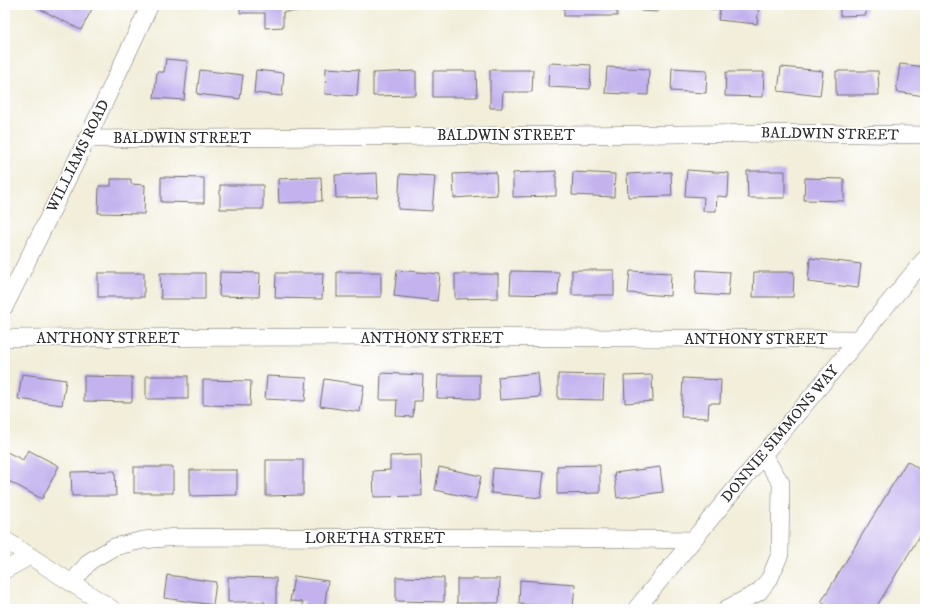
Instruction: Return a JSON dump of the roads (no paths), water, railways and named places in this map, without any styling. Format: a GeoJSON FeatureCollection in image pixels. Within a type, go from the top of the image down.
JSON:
{"type":"FeatureCollection","features":[{"type":"Feature","properties":{"kind":"street","name":"WILLIAMS ROAD"},"geometry":{"type":"LineString","coordinates":[[5,306],[87,139],[150,5]]}},
{"type":"Feature","properties":{"kind":"street","name":"BALDWIN STREET"},"geometry":{"type":"LineString","coordinates":[[87,139],[796,133],[925,135]]}},
{"type":"Feature","properties":{"kind":"street","name":"DONNIE SIMMONS WAY"},"geometry":{"type":"LineString","coordinates":[[636,609],[925,259]]}},
{"type":"Feature","properties":{"kind":"street","name":"ANTHONY STREET"},"geometry":{"type":"LineString","coordinates":[[5,338],[397,337],[859,339]]}},
{"type":"Feature","properties":{"kind":"street"},"geometry":{"type":"LineString","coordinates":[[726,609],[759,592],[770,578],[780,554],[781,483],[763,455]]}},
{"type":"Feature","properties":{"kind":"street","name":"LORETHA STREET"},"geometry":{"type":"LineString","coordinates":[[72,583],[90,561],[114,547],[143,540],[176,537],[568,537],[692,540]]}},
{"type":"Feature","properties":{"kind":"street"},"geometry":{"type":"LineString","coordinates":[[5,540],[112,609]]}},
{"type":"Feature","properties":{"kind":"street"},"geometry":{"type":"LineString","coordinates":[[5,570],[30,556]]}}]}
